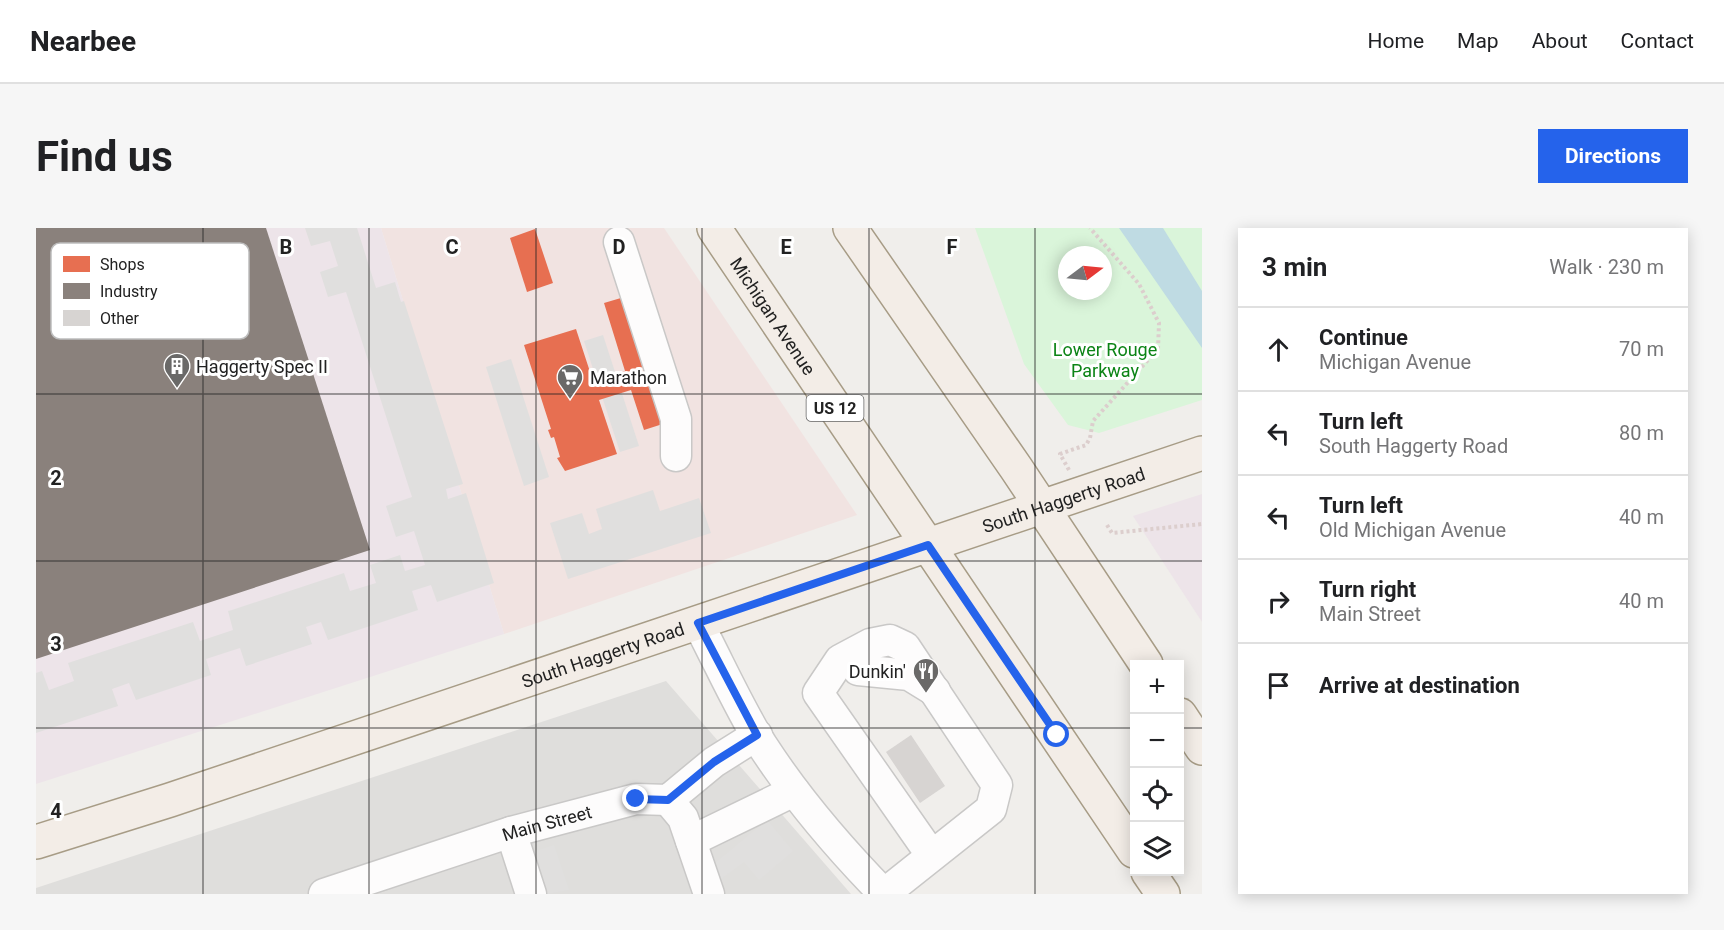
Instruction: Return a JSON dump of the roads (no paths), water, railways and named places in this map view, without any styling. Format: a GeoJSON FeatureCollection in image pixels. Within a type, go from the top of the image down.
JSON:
{"type":"FeatureCollection","features":[{"type":"Feature","properties":{"kind":"main road","name":"Michigan Avenue"},"geometry":{"type":"LineString","coordinates":[[714,228],[1130,845]]}},
{"type":"Feature","properties":{"kind":"main road"},"geometry":{"type":"LineString","coordinates":[[850,228],[1143,660]]}},
{"type":"Feature","properties":{"kind":"main road","name":"South Haggerty Road"},"geometry":{"type":"LineString","coordinates":[[36,842],[1202,453]]}},
{"type":"Feature","properties":{"kind":"main road"},"geometry":{"type":"LineString","coordinates":[[1184,722],[1202,748]]}},
{"type":"Feature","properties":{"kind":"main road"},"geometry":{"type":"LineString","coordinates":[[1151,876],[1163,894]]}},
{"type":"Feature","properties":{"kind":"street"},"geometry":{"type":"LineString","coordinates":[[620,242],[676,418],[676,456]]}},
{"type":"Feature","properties":{"kind":"street"},"geometry":{"type":"LineString","coordinates":[[698,623],[757,735],[794,791],[845,854],[884,894],[991,809],[997,785],[905,646],[890,640],[870,644],[840,660],[818,693],[938,851]]}},
{"type":"Feature","properties":{"kind":"street"},"geometry":{"type":"LineString","coordinates":[[935,691],[909,675],[858,670],[849,677],[840,691],[845,706],[938,851]]}},
{"type":"Feature","properties":{"kind":"street"},"geometry":{"type":"LineString","coordinates":[[709,894],[683,818],[668,800],[714,762],[757,735]]}},
{"type":"Feature","properties":{"kind":"street"},"geometry":{"type":"LineString","coordinates":[[691,840],[794,791]]}},
{"type":"Feature","properties":{"kind":"street","name":"Main Street"},"geometry":{"type":"LineString","coordinates":[[336,892],[511,832],[636,799],[668,800]]}},
{"type":"Feature","properties":{"kind":"street"},"geometry":{"type":"LineString","coordinates":[[511,832],[531,894]]}},
{"type":"Feature","properties":{"kind":"water"},"geometry":{"type":"Polygon","coordinates":[[[1119,228],[1163,228],[1202,291],[1202,348],[1119,228]]]}},
{"type":"Feature","properties":{"kind":"place","name":"Haggerty Spec II"},"geometry":{"type":"Point","coordinates":[177,389]}},
{"type":"Feature","properties":{"kind":"place","name":"Marathon"},"geometry":{"type":"Point","coordinates":[570,400]}},
{"type":"Feature","properties":{"kind":"place","name":"Dunkin'"},"geometry":{"type":"Point","coordinates":[926,694]}},
{"type":"Feature","properties":{"kind":"park label","name":"Lower Rouge Parkway"},"geometry":{"type":"Point","coordinates":[1105,359]}}]}
